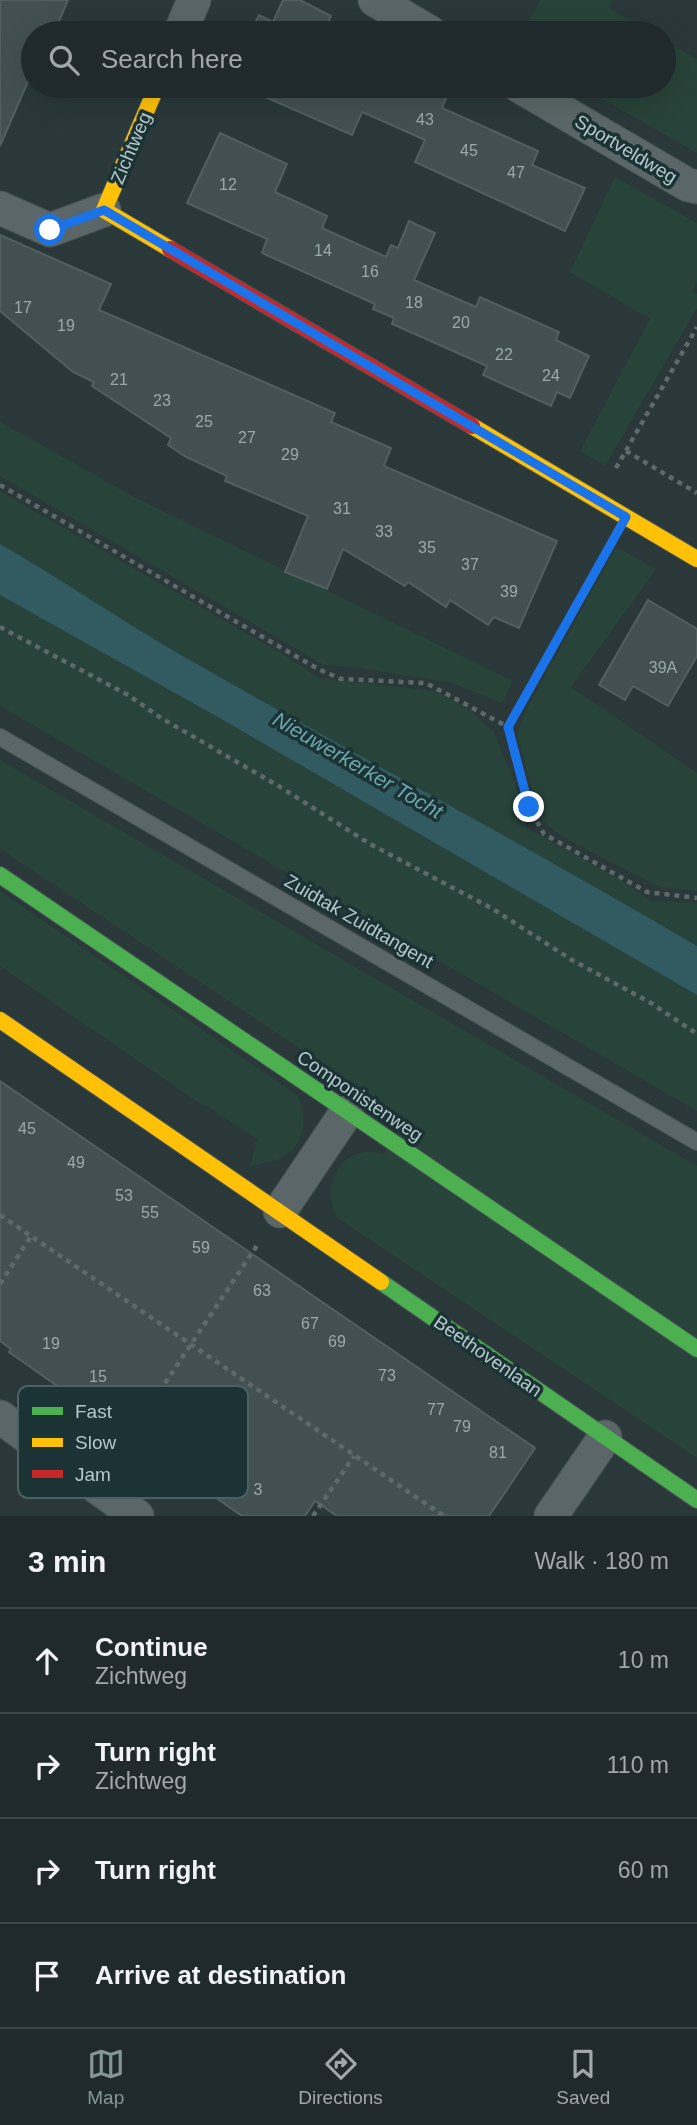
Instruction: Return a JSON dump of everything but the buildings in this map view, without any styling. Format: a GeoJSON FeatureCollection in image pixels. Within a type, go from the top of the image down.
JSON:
{"type":"FeatureCollection","features":[{"type":"Feature","properties":{"kind":"street"},"geometry":{"type":"LineString","coordinates":[[185,21],[194,0]]}},
{"type":"Feature","properties":{"kind":"street"},"geometry":{"type":"LineString","coordinates":[[375,0],[411,21]]}},
{"type":"Feature","properties":{"kind":"street","name":"Zichtweg"},"geometry":{"type":"LineString","coordinates":[[104,210],[153,98]]}},
{"type":"Feature","properties":{"kind":"street","name":"Sportveldweg"},"geometry":{"type":"LineString","coordinates":[[539,98],[688,186],[697,187]]}},
{"type":"Feature","properties":{"kind":"street"},"geometry":{"type":"LineString","coordinates":[[0,208],[50,230],[104,210],[697,559]]}},
{"type":"Feature","properties":{"kind":"street","name":"Componistenweg"},"geometry":{"type":"LineString","coordinates":[[0,875],[346,1113],[697,1349]]}},
{"type":"Feature","properties":{"kind":"street","name":"Beethovenlaan"},"geometry":{"type":"LineString","coordinates":[[0,1020],[697,1500]]}},
{"type":"Feature","properties":{"kind":"street"},"geometry":{"type":"LineString","coordinates":[[280,1211],[346,1113]]}},
{"type":"Feature","properties":{"kind":"street"},"geometry":{"type":"LineString","coordinates":[[0,1417],[18,1430]]}},
{"type":"Feature","properties":{"kind":"street"},"geometry":{"type":"LineString","coordinates":[[551,1516],[605,1437]]}},
{"type":"Feature","properties":{"kind":"street"},"geometry":{"type":"LineString","coordinates":[[112,1498],[137,1516]]}},
{"type":"Feature","properties":{"kind":"lane","name":"Zuidtak Zuidtangent"},"geometry":{"type":"LineString","coordinates":[[0,737],[697,1142]]}},
{"type":"Feature","properties":{"kind":"path"},"geometry":{"type":"LineString","coordinates":[[598,499],[697,327]]}},
{"type":"Feature","properties":{"kind":"path"},"geometry":{"type":"LineString","coordinates":[[626,451],[697,493]]}},
{"type":"Feature","properties":{"kind":"path"},"geometry":{"type":"LineString","coordinates":[[0,485],[318,669],[341,678],[426,683],[508,727]]}},
{"type":"Feature","properties":{"kind":"path"},"geometry":{"type":"LineString","coordinates":[[626,517],[508,727],[529,807],[544,834],[647,892],[697,898]]}},
{"type":"Feature","properties":{"kind":"path"},"geometry":{"type":"LineString","coordinates":[[0,627],[128,695],[160,718],[265,778],[370,844],[493,909],[572,960],[651,1003],[697,1034]]}},
{"type":"Feature","properties":{"kind":"path"},"geometry":{"type":"LineString","coordinates":[[163,1386],[280,1211]]}},
{"type":"Feature","properties":{"kind":"path"},"geometry":{"type":"LineString","coordinates":[[0,1215],[444,1516]]}},
{"type":"Feature","properties":{"kind":"path"},"geometry":{"type":"LineString","coordinates":[[0,1284],[32,1236]]}},
{"type":"Feature","properties":{"kind":"path"},"geometry":{"type":"LineString","coordinates":[[313,1516],[354,1456]]}},
{"type":"Feature","properties":{"kind":"green space"},"geometry":{"type":"Polygon","coordinates":[[[541,0],[611,0],[610,9],[631,21],[528,21],[541,0]]]}},
{"type":"Feature","properties":{"kind":"green space"},"geometry":{"type":"Polygon","coordinates":[[[676,47],[697,59],[697,153],[601,98],[676,98],[676,47]]]}},
{"type":"Feature","properties":{"kind":"green space"},"geometry":{"type":"Polygon","coordinates":[[[615,177],[697,223],[697,281],[692,291],[697,294],[697,308],[605,466],[580,451],[650,319],[570,272],[615,177]]]}},
{"type":"Feature","properties":{"kind":"green space"},"geometry":{"type":"Polygon","coordinates":[[[0,422],[138,499],[513,681],[502,703],[452,683],[324,665],[0,476],[0,422]]]}},
{"type":"Feature","properties":{"kind":"green space"},"geometry":{"type":"Polygon","coordinates":[[[0,491],[286,656],[319,678],[434,691],[470,710],[494,733],[513,778],[527,828],[619,879],[652,901],[697,903],[697,946],[181,655],[0,544],[0,491]]]}},
{"type":"Feature","properties":{"kind":"green space"},"geometry":{"type":"Polygon","coordinates":[[[616,547],[656,569],[571,687],[697,773],[697,891],[660,887],[564,838],[541,820],[517,736],[525,712],[616,547]]]}},
{"type":"Feature","properties":{"kind":"green space"},"geometry":{"type":"Polygon","coordinates":[[[0,595],[223,720],[697,995],[697,1111],[0,706],[0,595]]]}},
{"type":"Feature","properties":{"kind":"green space"},"geometry":{"type":"Polygon","coordinates":[[[0,760],[697,1166],[697,1458],[336,1217],[331,1190],[339,1168],[347,1159],[357,1154],[384,1154],[403,1117],[0,849],[0,760]]]}},
{"type":"Feature","properties":{"kind":"green space"},"geometry":{"type":"Polygon","coordinates":[[[0,891],[297,1095],[304,1123],[294,1148],[277,1160],[250,1167],[257,1139],[204,1104],[205,1107],[0,966],[0,891]]]}},
{"type":"Feature","properties":{"kind":"water","name":"Nieuwerkerker Tocht"},"geometry":{"type":"Polygon","coordinates":[[[0,544],[181,655],[697,946],[697,995],[223,720],[0,595],[0,544]]]}},
{"type":"Feature","properties":{"kind":"traffic: fast"},"geometry":{"type":"LineString","coordinates":[[0,875],[697,1349]]}},
{"type":"Feature","properties":{"kind":"traffic: fast"},"geometry":{"type":"LineString","coordinates":[[381,1282],[697,1500]]}},
{"type":"Feature","properties":{"kind":"traffic: slow"},"geometry":{"type":"LineString","coordinates":[[152,98],[104,210],[170,249]]}},
{"type":"Feature","properties":{"kind":"traffic: slow"},"geometry":{"type":"LineString","coordinates":[[472,426],[697,559]]}},
{"type":"Feature","properties":{"kind":"traffic: slow"},"geometry":{"type":"LineString","coordinates":[[0,1020],[381,1282]]}},
{"type":"Feature","properties":{"kind":"traffic: jam"},"geometry":{"type":"LineString","coordinates":[[170,249],[472,426]]}},
{"type":"Feature","properties":{"kind":"route"},"geometry":{"type":"LineString","coordinates":[[50,230],[104,210],[626,517],[508,727],[529,807]]}}]}
